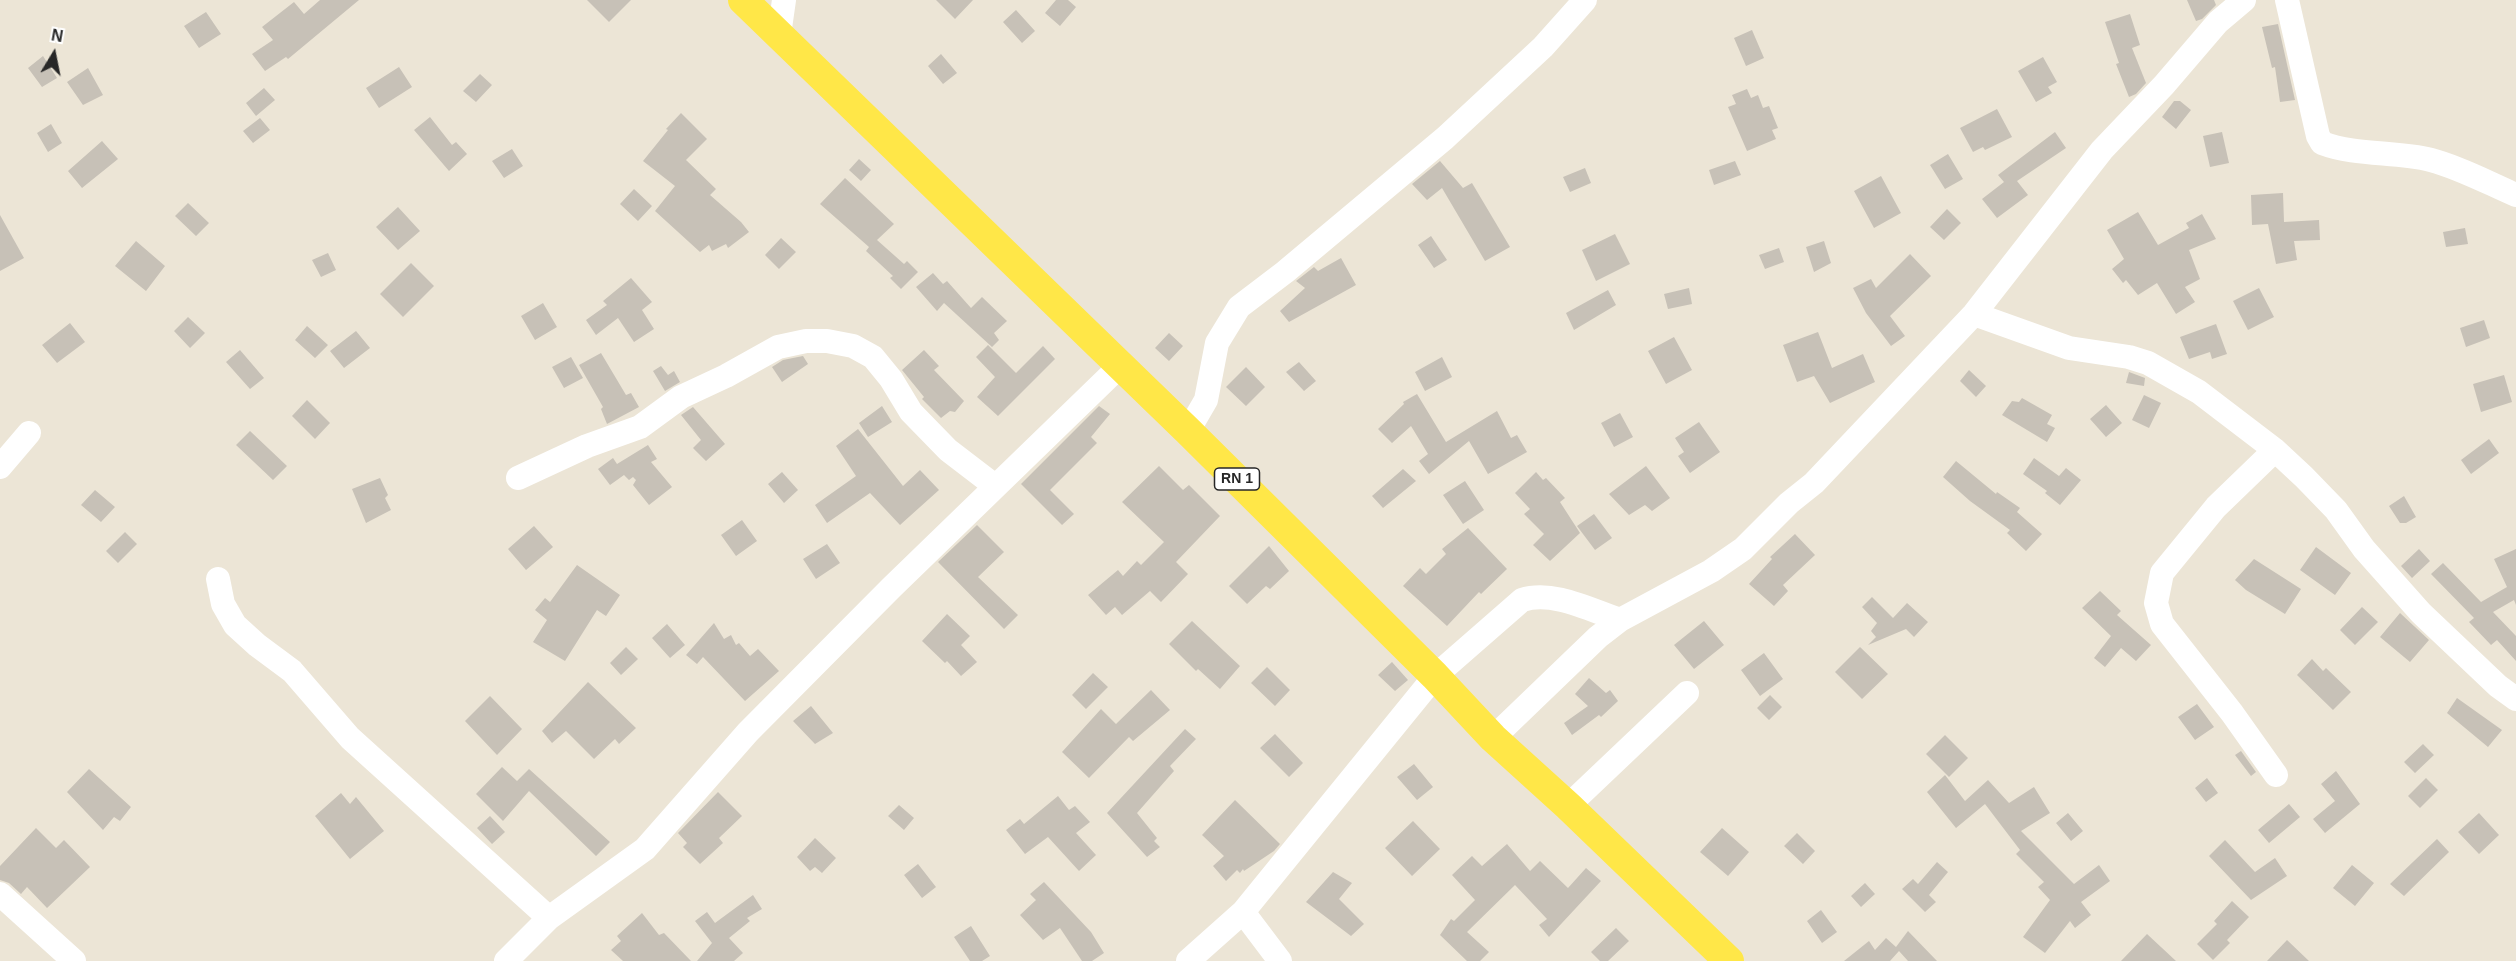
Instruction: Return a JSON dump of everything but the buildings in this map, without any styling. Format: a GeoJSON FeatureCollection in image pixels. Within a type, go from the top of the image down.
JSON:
{"type":"FeatureCollection","features":[{"type":"Feature","properties":{"kind":"main road","name":"RN 1"},"geometry":{"type":"LineString","coordinates":[[743,0],[1120,364],[1435,676],[1493,738],[1568,806],[1729,961]]}},
{"type":"Feature","properties":{"kind":"street"},"geometry":{"type":"LineString","coordinates":[[779,35],[784,0]]}},
{"type":"Feature","properties":{"kind":"street"},"geometry":{"type":"LineString","coordinates":[[1188,431],[1206,400],[1217,343],[1239,307],[1304,257],[1445,138],[1543,47],[1585,0]]}},
{"type":"Feature","properties":{"kind":"street"},"geometry":{"type":"LineString","coordinates":[[1493,738],[1598,637],[1620,620],[1701,577],[1743,549],[1789,503],[1814,483],[1974,314],[2102,150],[2163,86],[2218,22],[2244,0]]}},
{"type":"Feature","properties":{"kind":"street"},"geometry":{"type":"LineString","coordinates":[[2287,0],[2318,136],[2322,143],[2345,149],[2430,160],[2458,169],[2516,195]]}},
{"type":"Feature","properties":{"kind":"street"},"geometry":{"type":"LineString","coordinates":[[1974,314],[2069,348],[2129,357],[2148,363],[2199,392],[2275,450],[2336,510],[2364,549],[2421,613],[2498,686],[2516,699]]}},
{"type":"Feature","properties":{"kind":"street"},"geometry":{"type":"LineString","coordinates":[[518,478],[587,446],[640,427],[681,397],[726,376],[778,347],[806,341],[827,341],[853,346],[873,357],[891,379],[911,412],[948,450],[995,486]]}},
{"type":"Feature","properties":{"kind":"street"},"geometry":{"type":"LineString","coordinates":[[506,961],[549,918],[645,849],[748,732],[1120,364]]}},
{"type":"Feature","properties":{"kind":"street"},"geometry":{"type":"LineString","coordinates":[[0,467],[29,433]]}},
{"type":"Feature","properties":{"kind":"street"},"geometry":{"type":"LineString","coordinates":[[2275,450],[2216,507],[2162,573],[2156,603],[2162,624],[2232,713],[2276,775]]}},
{"type":"Feature","properties":{"kind":"street"},"geometry":{"type":"LineString","coordinates":[[218,579],[223,604],[235,625],[292,671],[350,738],[549,918]]}},
{"type":"Feature","properties":{"kind":"street"},"geometry":{"type":"LineString","coordinates":[[1188,961],[1243,912],[1435,676],[1522,600],[1534,596],[1549,597],[1620,620]]}},
{"type":"Feature","properties":{"kind":"street"},"geometry":{"type":"LineString","coordinates":[[1568,806],[1687,693]]}},
{"type":"Feature","properties":{"kind":"street"},"geometry":{"type":"LineString","coordinates":[[0,894],[74,961]]}},
{"type":"Feature","properties":{"kind":"street"},"geometry":{"type":"LineString","coordinates":[[1243,912],[1280,961]]}}]}
